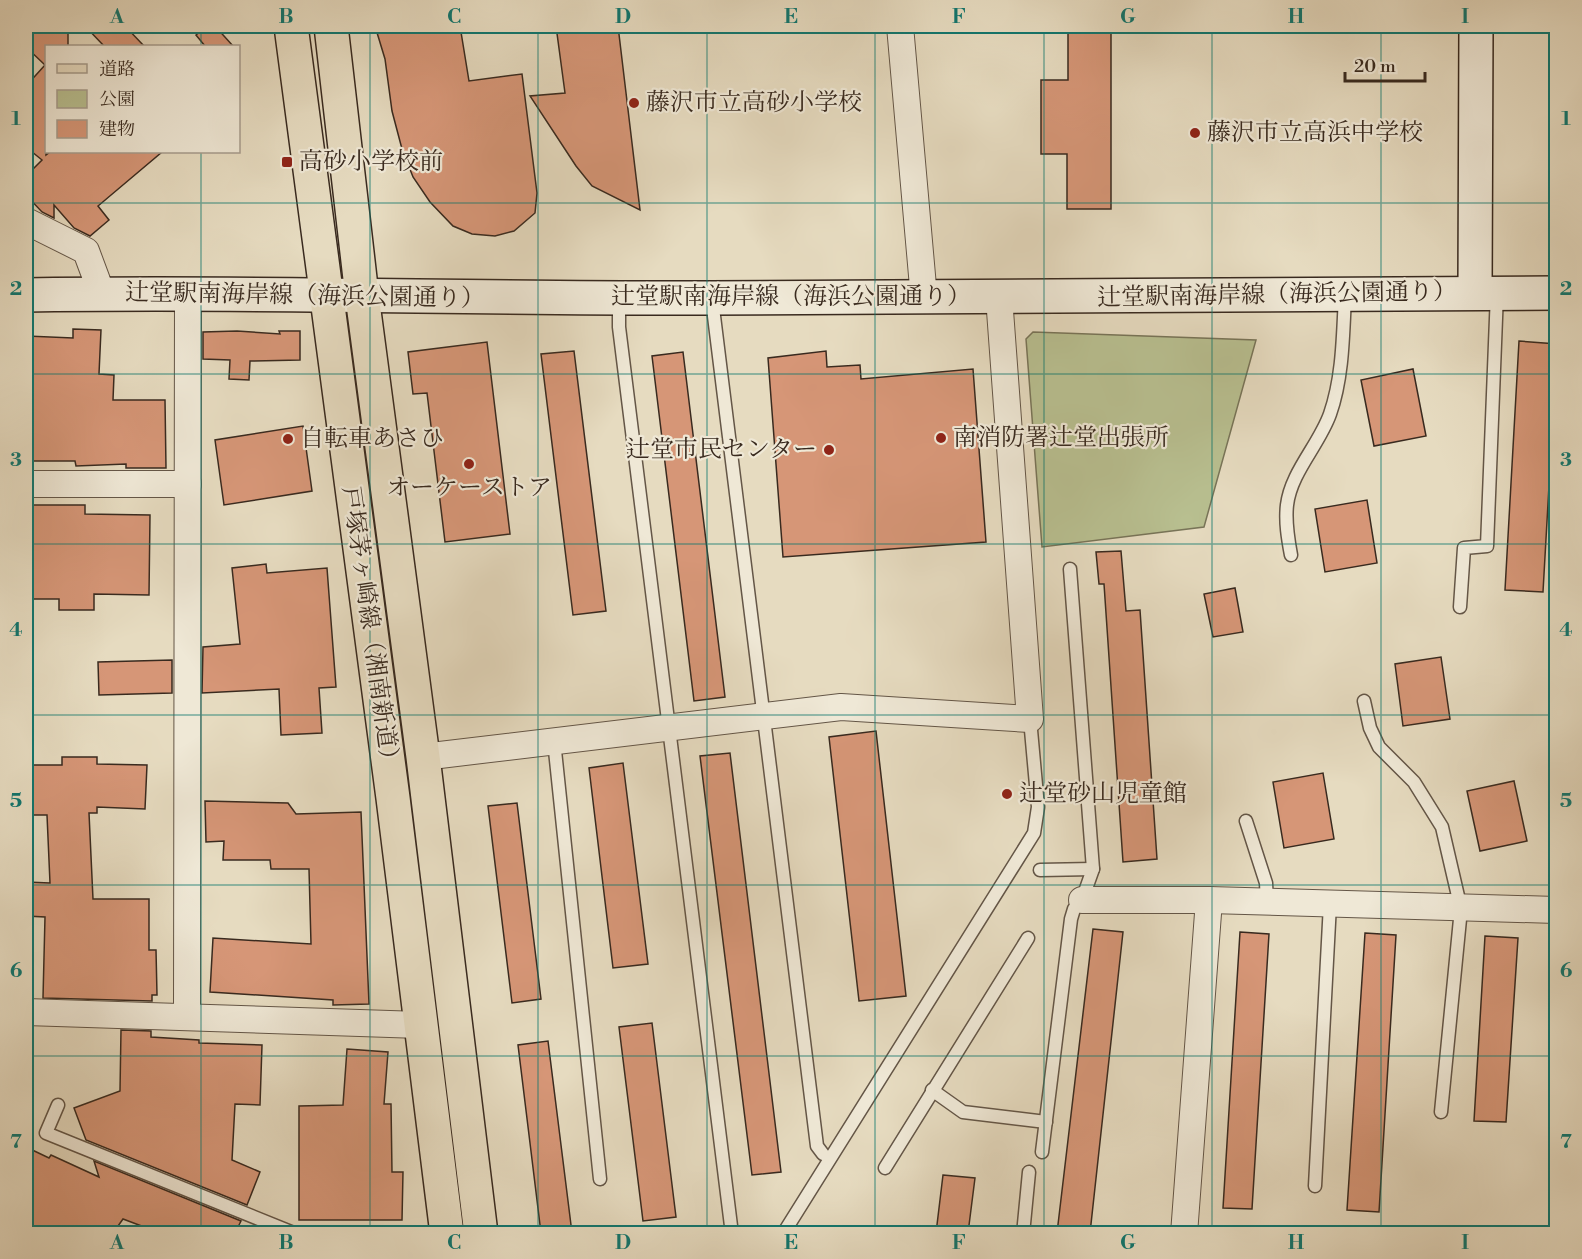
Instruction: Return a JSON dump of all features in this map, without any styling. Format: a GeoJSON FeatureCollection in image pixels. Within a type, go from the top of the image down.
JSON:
{"type":"FeatureCollection","features":[{"type":"Feature","properties":{"kind":"main road","name":"戸塚茅ヶ崎線（湘南新道）"},"geometry":{"type":"LineString","coordinates":[[291,26],[393,798],[447,1233]]}},
{"type":"Feature","properties":{"kind":"main road","name":"戸塚茅ヶ崎線（湘南新道）"},"geometry":{"type":"LineString","coordinates":[[331,26],[362,296],[423,757],[481,1233]]}},
{"type":"Feature","properties":{"kind":"street"},"geometry":{"type":"LineString","coordinates":[[900,26],[924,298]]}},
{"type":"Feature","properties":{"kind":"street"},"geometry":{"type":"LineString","coordinates":[[1476,26],[1486,293]]}},
{"type":"Feature","properties":{"kind":"street"},"geometry":{"type":"LineString","coordinates":[[26,221],[86,251],[102,294]]}},
{"type":"Feature","properties":{"kind":"street","name":"辻堂駅南海岸線（海浜公園通り）"},"geometry":{"type":"LineString","coordinates":[[26,295],[325,294],[619,298],[924,298],[1557,292]]}},
{"type":"Feature","properties":{"kind":"street"},"geometry":{"type":"LineString","coordinates":[[187,1016],[188,295]]}},
{"type":"Feature","properties":{"kind":"street"},"geometry":{"type":"LineString","coordinates":[[423,757],[841,707],[1030,719],[999,297]]}},
{"type":"Feature","properties":{"kind":"street"},"geometry":{"type":"LineString","coordinates":[[26,484],[188,484]]}},
{"type":"Feature","properties":{"kind":"street"},"geometry":{"type":"LineString","coordinates":[[1082,900],[1209,900],[1557,910]]}},
{"type":"Feature","properties":{"kind":"street"},"geometry":{"type":"LineString","coordinates":[[1184,1233],[1209,900]]}},
{"type":"Feature","properties":{"kind":"street"},"geometry":{"type":"LineString","coordinates":[[26,1012],[420,1025]]}},
{"type":"Feature","properties":{"kind":"lane"},"geometry":{"type":"LineString","coordinates":[[1460,607],[1464,548],[1487,546],[1486,293]]}},
{"type":"Feature","properties":{"kind":"lane"},"geometry":{"type":"LineString","coordinates":[[1291,555],[1287,504],[1294,481],[1317,442],[1330,413],[1339,372],[1345,295]]}},
{"type":"Feature","properties":{"kind":"lane"},"geometry":{"type":"LineString","coordinates":[[619,298],[621,339],[732,1233]]}},
{"type":"Feature","properties":{"kind":"lane"},"geometry":{"type":"LineString","coordinates":[[712,298],[817,1146],[823,1154]]}},
{"type":"Feature","properties":{"kind":"lane"},"geometry":{"type":"LineString","coordinates":[[1042,1152],[1071,919],[1074,909],[1082,900],[1093,869],[1070,569]]}},
{"type":"Feature","properties":{"kind":"lane"},"geometry":{"type":"LineString","coordinates":[[1364,701],[1370,728],[1379,747],[1414,782],[1442,828],[1455,877],[1461,909],[1442,1112]]}},
{"type":"Feature","properties":{"kind":"lane"},"geometry":{"type":"LineString","coordinates":[[783,1233],[1034,833],[1038,807],[1030,719]]}},
{"type":"Feature","properties":{"kind":"lane"},"geometry":{"type":"LineString","coordinates":[[554,741],[600,1179]]}},
{"type":"Feature","properties":{"kind":"lane"},"geometry":{"type":"LineString","coordinates":[[1246,821],[1266,883],[1267,902]]}},
{"type":"Feature","properties":{"kind":"lane"},"geometry":{"type":"LineString","coordinates":[[1040,870],[1093,869]]}},
{"type":"Feature","properties":{"kind":"lane"},"geometry":{"type":"LineString","coordinates":[[1315,1186],[1330,904]]}},
{"type":"Feature","properties":{"kind":"lane"},"geometry":{"type":"LineString","coordinates":[[885,1168],[1028,938]]}},
{"type":"Feature","properties":{"kind":"lane"},"geometry":{"type":"LineString","coordinates":[[932,1090],[963,1112],[1046,1122]]}},
{"type":"Feature","properties":{"kind":"lane"},"geometry":{"type":"LineString","coordinates":[[58,1105],[46,1133],[296,1233]]}},
{"type":"Feature","properties":{"kind":"lane"},"geometry":{"type":"LineString","coordinates":[[1023,1233],[1029,1172]]}},
{"type":"Feature","properties":{"kind":"green space"},"geometry":{"type":"Polygon","coordinates":[[[1033,332],[1256,340],[1204,527],[1042,547],[1026,339],[1033,332]]]}},
{"type":"Feature","properties":{"kind":"building"},"geometry":{"type":"Polygon","coordinates":[[[26,26],[68,26],[68,45],[45,45],[45,65],[26,47],[26,26]]]}},
{"type":"Feature","properties":{"kind":"building"},"geometry":{"type":"Polygon","coordinates":[[[85,26],[125,26],[143,45],[103,45],[85,26]]]}},
{"type":"Feature","properties":{"kind":"building"},"geometry":{"type":"Polygon","coordinates":[[[207,26],[215,26],[232,45],[204,45],[196,35],[207,26]]]}},
{"type":"Feature","properties":{"kind":"building"},"geometry":{"type":"Polygon","coordinates":[[[375,26],[460,26],[469,81],[522,74],[537,193],[535,213],[514,231],[495,236],[472,234],[453,226],[430,202],[413,177],[402,149],[392,111],[385,59],[375,26]]]}},
{"type":"Feature","properties":{"kind":"building"},"geometry":{"type":"Polygon","coordinates":[[[556,26],[618,26],[640,210],[592,186],[576,166],[530,96],[565,93],[556,26]]]}},
{"type":"Feature","properties":{"kind":"building"},"geometry":{"type":"Polygon","coordinates":[[[1068,26],[1111,26],[1111,209],[1067,209],[1067,154],[1041,154],[1041,80],[1068,80],[1068,26]]]}},
{"type":"Feature","properties":{"kind":"building"},"geometry":{"type":"Polygon","coordinates":[[[45,65],[46,155],[49,153],[161,153],[98,206],[109,220],[90,236],[74,228],[54,205],[54,218],[42,212],[26,195],[26,176],[42,160],[26,147],[26,86],[45,65]]]}},
{"type":"Feature","properties":{"kind":"building"},"geometry":{"type":"Polygon","coordinates":[[[73,329],[101,330],[99,374],[114,375],[113,400],[165,400],[166,468],[126,468],[126,464],[76,466],[75,461],[29,461],[29,402],[26,402],[27,336],[73,338],[73,329]]]}},
{"type":"Feature","properties":{"kind":"building"},"geometry":{"type":"Polygon","coordinates":[[[237,331],[280,334],[279,331],[300,331],[300,360],[250,361],[249,380],[229,379],[230,360],[203,359],[203,332],[237,331]]]}},
{"type":"Feature","properties":{"kind":"building"},"geometry":{"type":"Polygon","coordinates":[[[1519,341],[1557,344],[1543,592],[1505,590],[1519,341]]]}},
{"type":"Feature","properties":{"kind":"building","name":"オーケーストア"},"geometry":{"type":"Polygon","coordinates":[[[487,342],[510,534],[445,542],[427,393],[413,394],[408,352],[487,342]]]}},
{"type":"Feature","properties":{"kind":"building"},"geometry":{"type":"Polygon","coordinates":[[[574,351],[606,611],[573,615],[541,354],[574,351]]]}},
{"type":"Feature","properties":{"kind":"building"},"geometry":{"type":"Polygon","coordinates":[[[826,351],[827,367],[860,365],[861,379],[973,369],[986,542],[783,557],[768,358],[826,351]]]}},
{"type":"Feature","properties":{"kind":"building"},"geometry":{"type":"Polygon","coordinates":[[[683,352],[725,697],[694,701],[652,356],[683,352]]]}},
{"type":"Feature","properties":{"kind":"building"},"geometry":{"type":"Polygon","coordinates":[[[1413,369],[1426,436],[1374,446],[1361,380],[1413,369]]]}},
{"type":"Feature","properties":{"kind":"building"},"geometry":{"type":"Polygon","coordinates":[[[303,426],[312,491],[224,505],[215,440],[303,426]]]}},
{"type":"Feature","properties":{"kind":"building"},"geometry":{"type":"Polygon","coordinates":[[[1367,500],[1377,563],[1325,572],[1315,509],[1367,500]]]}},
{"type":"Feature","properties":{"kind":"building"},"geometry":{"type":"Polygon","coordinates":[[[26,505],[85,505],[85,514],[150,515],[149,595],[94,594],[94,610],[59,610],[59,599],[26,599],[26,505]]]}},
{"type":"Feature","properties":{"kind":"building"},"geometry":{"type":"Polygon","coordinates":[[[1121,551],[1126,611],[1140,610],[1157,859],[1123,862],[1104,584],[1099,584],[1096,552],[1121,551]]]}},
{"type":"Feature","properties":{"kind":"building"},"geometry":{"type":"Polygon","coordinates":[[[266,564],[267,573],[327,568],[336,687],[319,688],[322,733],[281,735],[279,689],[202,693],[203,647],[240,644],[232,568],[266,564]]]}},
{"type":"Feature","properties":{"kind":"building"},"geometry":{"type":"Polygon","coordinates":[[[1235,588],[1243,632],[1213,637],[1204,594],[1235,588]]]}},
{"type":"Feature","properties":{"kind":"building"},"geometry":{"type":"Polygon","coordinates":[[[1441,657],[1450,719],[1403,726],[1395,664],[1441,657]]]}},
{"type":"Feature","properties":{"kind":"building"},"geometry":{"type":"Polygon","coordinates":[[[172,660],[172,693],[99,695],[98,662],[172,660]]]}},
{"type":"Feature","properties":{"kind":"building"},"geometry":{"type":"Polygon","coordinates":[[[876,731],[906,996],[859,1001],[829,737],[876,731]]]}},
{"type":"Feature","properties":{"kind":"building"},"geometry":{"type":"Polygon","coordinates":[[[730,753],[781,1172],[752,1175],[700,756],[730,753]]]}},
{"type":"Feature","properties":{"kind":"building"},"geometry":{"type":"Polygon","coordinates":[[[62,757],[97,757],[97,764],[147,765],[145,809],[97,807],[97,813],[89,813],[93,899],[149,899],[149,950],[156,950],[157,995],[152,995],[152,1001],[43,998],[45,917],[26,916],[26,907],[27,882],[50,883],[47,815],[26,815],[26,765],[62,765],[62,757]]]}},
{"type":"Feature","properties":{"kind":"building"},"geometry":{"type":"Polygon","coordinates":[[[623,763],[648,964],[613,968],[589,768],[623,763]]]}},
{"type":"Feature","properties":{"kind":"building"},"geometry":{"type":"Polygon","coordinates":[[[1323,773],[1334,839],[1284,848],[1273,782],[1323,773]]]}},
{"type":"Feature","properties":{"kind":"building"},"geometry":{"type":"Polygon","coordinates":[[[1514,781],[1527,841],[1480,851],[1467,791],[1514,781]]]}},
{"type":"Feature","properties":{"kind":"building"},"geometry":{"type":"Polygon","coordinates":[[[205,801],[288,803],[296,814],[361,812],[369,1004],[333,1005],[333,1000],[210,992],[213,938],[311,944],[309,869],[271,869],[270,860],[223,860],[224,841],[206,842],[205,801]]]}},
{"type":"Feature","properties":{"kind":"building"},"geometry":{"type":"Polygon","coordinates":[[[517,803],[541,999],[512,1003],[488,806],[517,803]]]}},
{"type":"Feature","properties":{"kind":"building"},"geometry":{"type":"Polygon","coordinates":[[[1093,929],[1123,932],[1090,1233],[1057,1233],[1093,929]]]}},
{"type":"Feature","properties":{"kind":"building"},"geometry":{"type":"Polygon","coordinates":[[[1240,932],[1269,934],[1252,1209],[1223,1208],[1240,932]]]}},
{"type":"Feature","properties":{"kind":"building"},"geometry":{"type":"Polygon","coordinates":[[[1365,933],[1396,935],[1379,1212],[1347,1210],[1365,933]]]}},
{"type":"Feature","properties":{"kind":"building"},"geometry":{"type":"Polygon","coordinates":[[[1485,936],[1518,938],[1506,1122],[1474,1121],[1485,936]]]}},
{"type":"Feature","properties":{"kind":"building"},"geometry":{"type":"Polygon","coordinates":[[[652,1023],[676,1217],[643,1221],[619,1027],[652,1023]]]}},
{"type":"Feature","properties":{"kind":"building"},"geometry":{"type":"Polygon","coordinates":[[[121,1030],[151,1031],[151,1037],[199,1040],[199,1043],[262,1045],[260,1105],[235,1104],[232,1160],[260,1172],[247,1205],[86,1140],[74,1108],[120,1091],[121,1030]]]}},
{"type":"Feature","properties":{"kind":"building"},"geometry":{"type":"Polygon","coordinates":[[[548,1041],[572,1233],[541,1233],[518,1045],[548,1041]]]}},
{"type":"Feature","properties":{"kind":"building"},"geometry":{"type":"Polygon","coordinates":[[[347,1049],[388,1052],[384,1104],[391,1104],[392,1172],[403,1172],[402,1220],[299,1220],[299,1106],[343,1105],[347,1049]]]}},
{"type":"Feature","properties":{"kind":"building"},"geometry":{"type":"Polygon","coordinates":[[[26,1147],[49,1158],[51,1155],[99,1177],[94,1161],[241,1221],[235,1233],[160,1233],[123,1219],[113,1233],[26,1233],[26,1147]]]}},
{"type":"Feature","properties":{"kind":"building"},"geometry":{"type":"Polygon","coordinates":[[[943,1175],[975,1178],[968,1233],[936,1233],[943,1175]]]}},
{"type":"Feature","properties":{"kind":"place","name":"藤沢市立高砂小学校"},"geometry":{"type":"Point","coordinates":[634,103]}},
{"type":"Feature","properties":{"kind":"place","name":"藤沢市立高浜中学校"},"geometry":{"type":"Point","coordinates":[1195,133]}},
{"type":"Feature","properties":{"kind":"place","name":"高砂小学校前"},"geometry":{"type":"Point","coordinates":[287,162]}},
{"type":"Feature","properties":{"kind":"place","name":"南消防署辻堂出張所"},"geometry":{"type":"Point","coordinates":[941,438]}},
{"type":"Feature","properties":{"kind":"place","name":"自転車あさひ"},"geometry":{"type":"Point","coordinates":[288,439]}},
{"type":"Feature","properties":{"kind":"place","name":"辻堂市民センター"},"geometry":{"type":"Point","coordinates":[829,450]}},
{"type":"Feature","properties":{"kind":"place","name":"オーケーストア"},"geometry":{"type":"Point","coordinates":[469,464]}},
{"type":"Feature","properties":{"kind":"place","name":"辻堂砂山児童館"},"geometry":{"type":"Point","coordinates":[1007,794]}}]}
